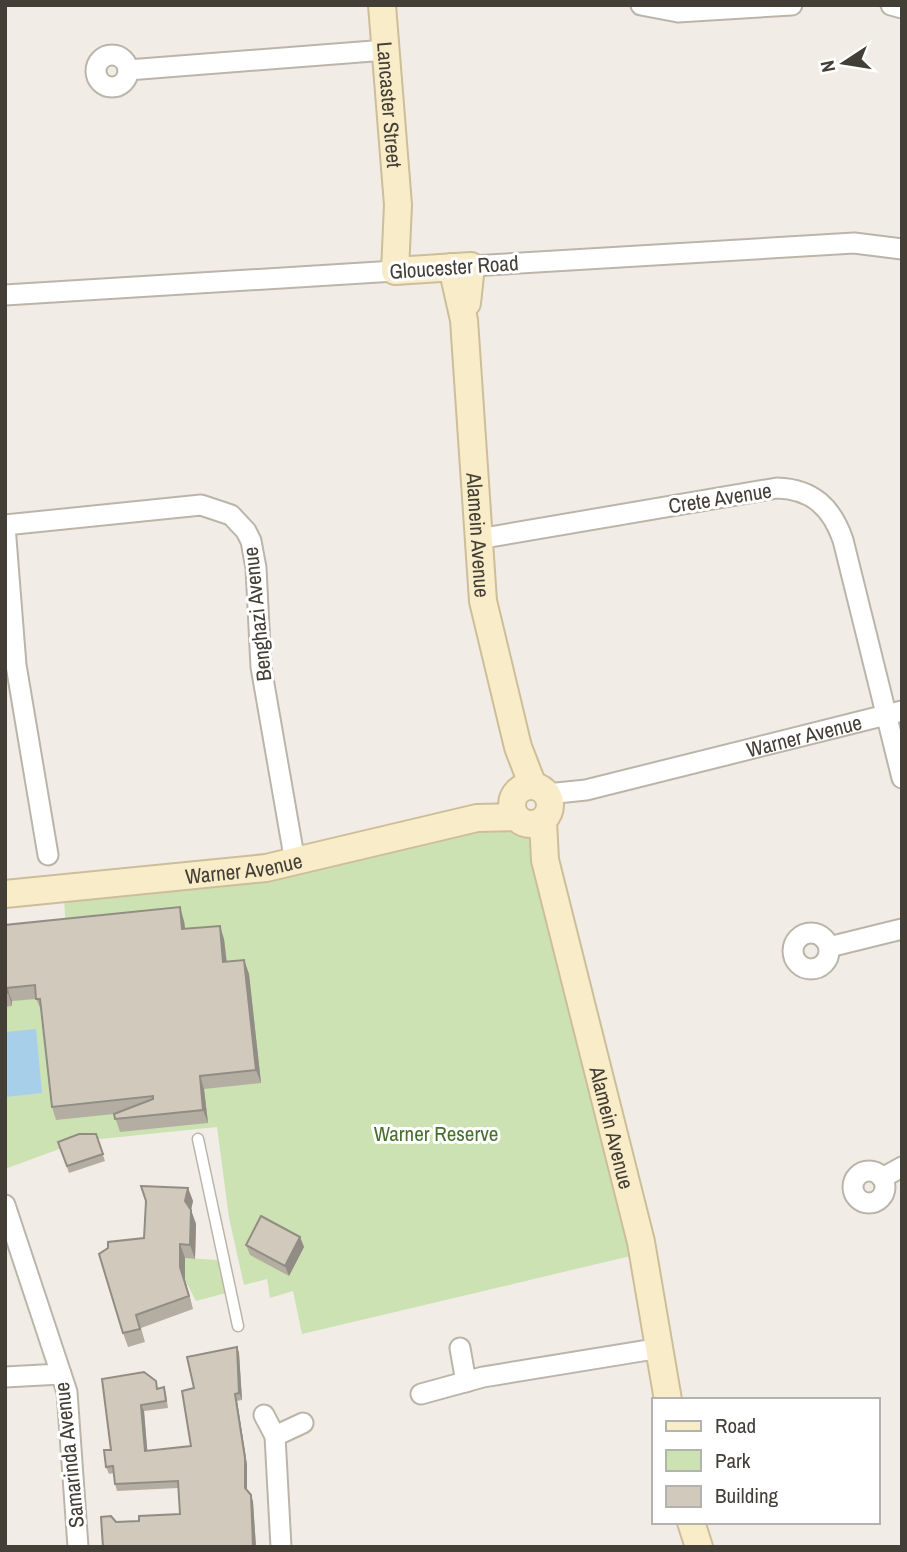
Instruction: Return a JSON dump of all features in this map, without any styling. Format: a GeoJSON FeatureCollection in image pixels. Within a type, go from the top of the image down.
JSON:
{"type":"FeatureCollection","features":[{"type":"Feature","properties":{"kind":"street","name":"Lancaster Street"},"geometry":{"type":"LineString","coordinates":[[382,5],[402,270]]}},
{"type":"Feature","properties":{"kind":"street"},"geometry":{"type":"LineString","coordinates":[[641,5],[678,12],[792,5]]}},
{"type":"Feature","properties":{"kind":"street"},"geometry":{"type":"LineString","coordinates":[[891,5],[902,8]]}},
{"type":"Feature","properties":{"kind":"street"},"geometry":{"type":"LineString","coordinates":[[128,69],[386,50]]}},
{"type":"Feature","properties":{"kind":"street","name":"Gloucester Road"},"geometry":{"type":"LineString","coordinates":[[5,295],[854,243],[902,249]]}},
{"type":"Feature","properties":{"kind":"street","name":"Alamein Avenue"},"geometry":{"type":"LineString","coordinates":[[462,267],[482,601],[639,1233],[668,1398]]}},
{"type":"Feature","properties":{"kind":"street","name":"Crete Avenue"},"geometry":{"type":"LineString","coordinates":[[478,539],[777,488],[802,491],[823,504],[837,523],[894,713],[902,778]]}},
{"type":"Feature","properties":{"kind":"street","name":"Benghazi Avenue"},"geometry":{"type":"LineString","coordinates":[[5,525],[201,505],[222,510],[240,522],[254,555],[261,667],[295,862]]}},
{"type":"Feature","properties":{"kind":"street"},"geometry":{"type":"LineString","coordinates":[[5,525],[15,655],[48,855]]}},
{"type":"Feature","properties":{"kind":"street","name":"Warner Avenue"},"geometry":{"type":"LineString","coordinates":[[5,894],[228,872],[295,862],[894,713]]}},
{"type":"Feature","properties":{"kind":"street"},"geometry":{"type":"LineString","coordinates":[[829,947],[902,929]]}},
{"type":"Feature","properties":{"kind":"street"},"geometry":{"type":"LineString","coordinates":[[882,1178],[902,1167]]}},
{"type":"Feature","properties":{"kind":"street","name":"Samarinda Avenue"},"geometry":{"type":"LineString","coordinates":[[5,1205],[68,1402],[78,1546]]}},
{"type":"Feature","properties":{"kind":"street"},"geometry":{"type":"LineString","coordinates":[[460,1348],[466,1382]]}},
{"type":"Feature","properties":{"kind":"street"},"geometry":{"type":"LineString","coordinates":[[421,1394],[466,1382],[660,1348]]}},
{"type":"Feature","properties":{"kind":"street"},"geometry":{"type":"LineString","coordinates":[[5,1377],[61,1374]]}},
{"type":"Feature","properties":{"kind":"street"},"geometry":{"type":"LineString","coordinates":[[264,1415],[275,1436],[281,1547]]}},
{"type":"Feature","properties":{"kind":"street"},"geometry":{"type":"LineString","coordinates":[[275,1436],[303,1423]]}},
{"type":"Feature","properties":{"kind":"street"},"geometry":{"type":"LineString","coordinates":[[684,1547],[685,1524]]}},
{"type":"Feature","properties":{"kind":"street"},"geometry":{"type":"LineString","coordinates":[[692,1524],[699,1547]]}},
{"type":"Feature","properties":{"kind":"lane"},"geometry":{"type":"LineString","coordinates":[[198,1139],[237,1326]]}},
{"type":"Feature","properties":{"kind":"green space","name":"Warner Reserve"},"geometry":{"type":"Polygon","coordinates":[[[489,824],[518,825],[533,844],[635,1255],[302,1334],[293,1291],[270,1298],[267,1279],[244,1285],[229,1218],[217,1127],[81,1141],[5,1169],[5,939],[66,933],[64,898],[489,824]]]}},
{"type":"Feature","properties":{"kind":"green space"},"geometry":{"type":"Polygon","coordinates":[[[185,1258],[218,1260],[226,1293],[196,1301],[185,1280],[185,1258]]]}},
{"type":"Feature","properties":{"kind":"water"},"geometry":{"type":"Polygon","coordinates":[[[36,1029],[42,1093],[5,1097],[5,1032],[36,1029]]]}},
{"type":"Feature","properties":{"kind":"building"},"geometry":{"type":"Polygon","coordinates":[[[180,907],[182,929],[220,926],[223,962],[244,960],[256,1070],[200,1076],[203,1110],[115,1119],[114,1114],[153,1099],[153,1096],[52,1107],[40,999],[36,999],[35,985],[7,988],[8,993],[5,993],[5,925],[180,907]]]}},
{"type":"Feature","properties":{"kind":"building"},"geometry":{"type":"Polygon","coordinates":[[[79,1134],[96,1134],[103,1154],[67,1166],[58,1142],[79,1134]]]}},
{"type":"Feature","properties":{"kind":"building"},"geometry":{"type":"Polygon","coordinates":[[[141,1186],[188,1188],[185,1201],[191,1210],[190,1245],[180,1244],[180,1267],[189,1296],[136,1315],[140,1329],[123,1333],[99,1254],[108,1248],[108,1242],[144,1238],[146,1201],[141,1186]]]}},
{"type":"Feature","properties":{"kind":"building"},"geometry":{"type":"Polygon","coordinates":[[[261,1216],[300,1237],[285,1266],[246,1245],[261,1216]]]}},
{"type":"Feature","properties":{"kind":"building"},"geometry":{"type":"Polygon","coordinates":[[[237,1347],[239,1393],[235,1394],[245,1458],[245,1488],[251,1495],[253,1547],[103,1547],[101,1517],[111,1516],[116,1522],[139,1521],[139,1516],[180,1514],[178,1481],[115,1484],[113,1466],[106,1467],[104,1450],[111,1450],[102,1379],[144,1372],[156,1381],[157,1389],[164,1387],[166,1401],[141,1405],[145,1451],[191,1446],[182,1391],[194,1388],[187,1357],[237,1347]]]}}]}
